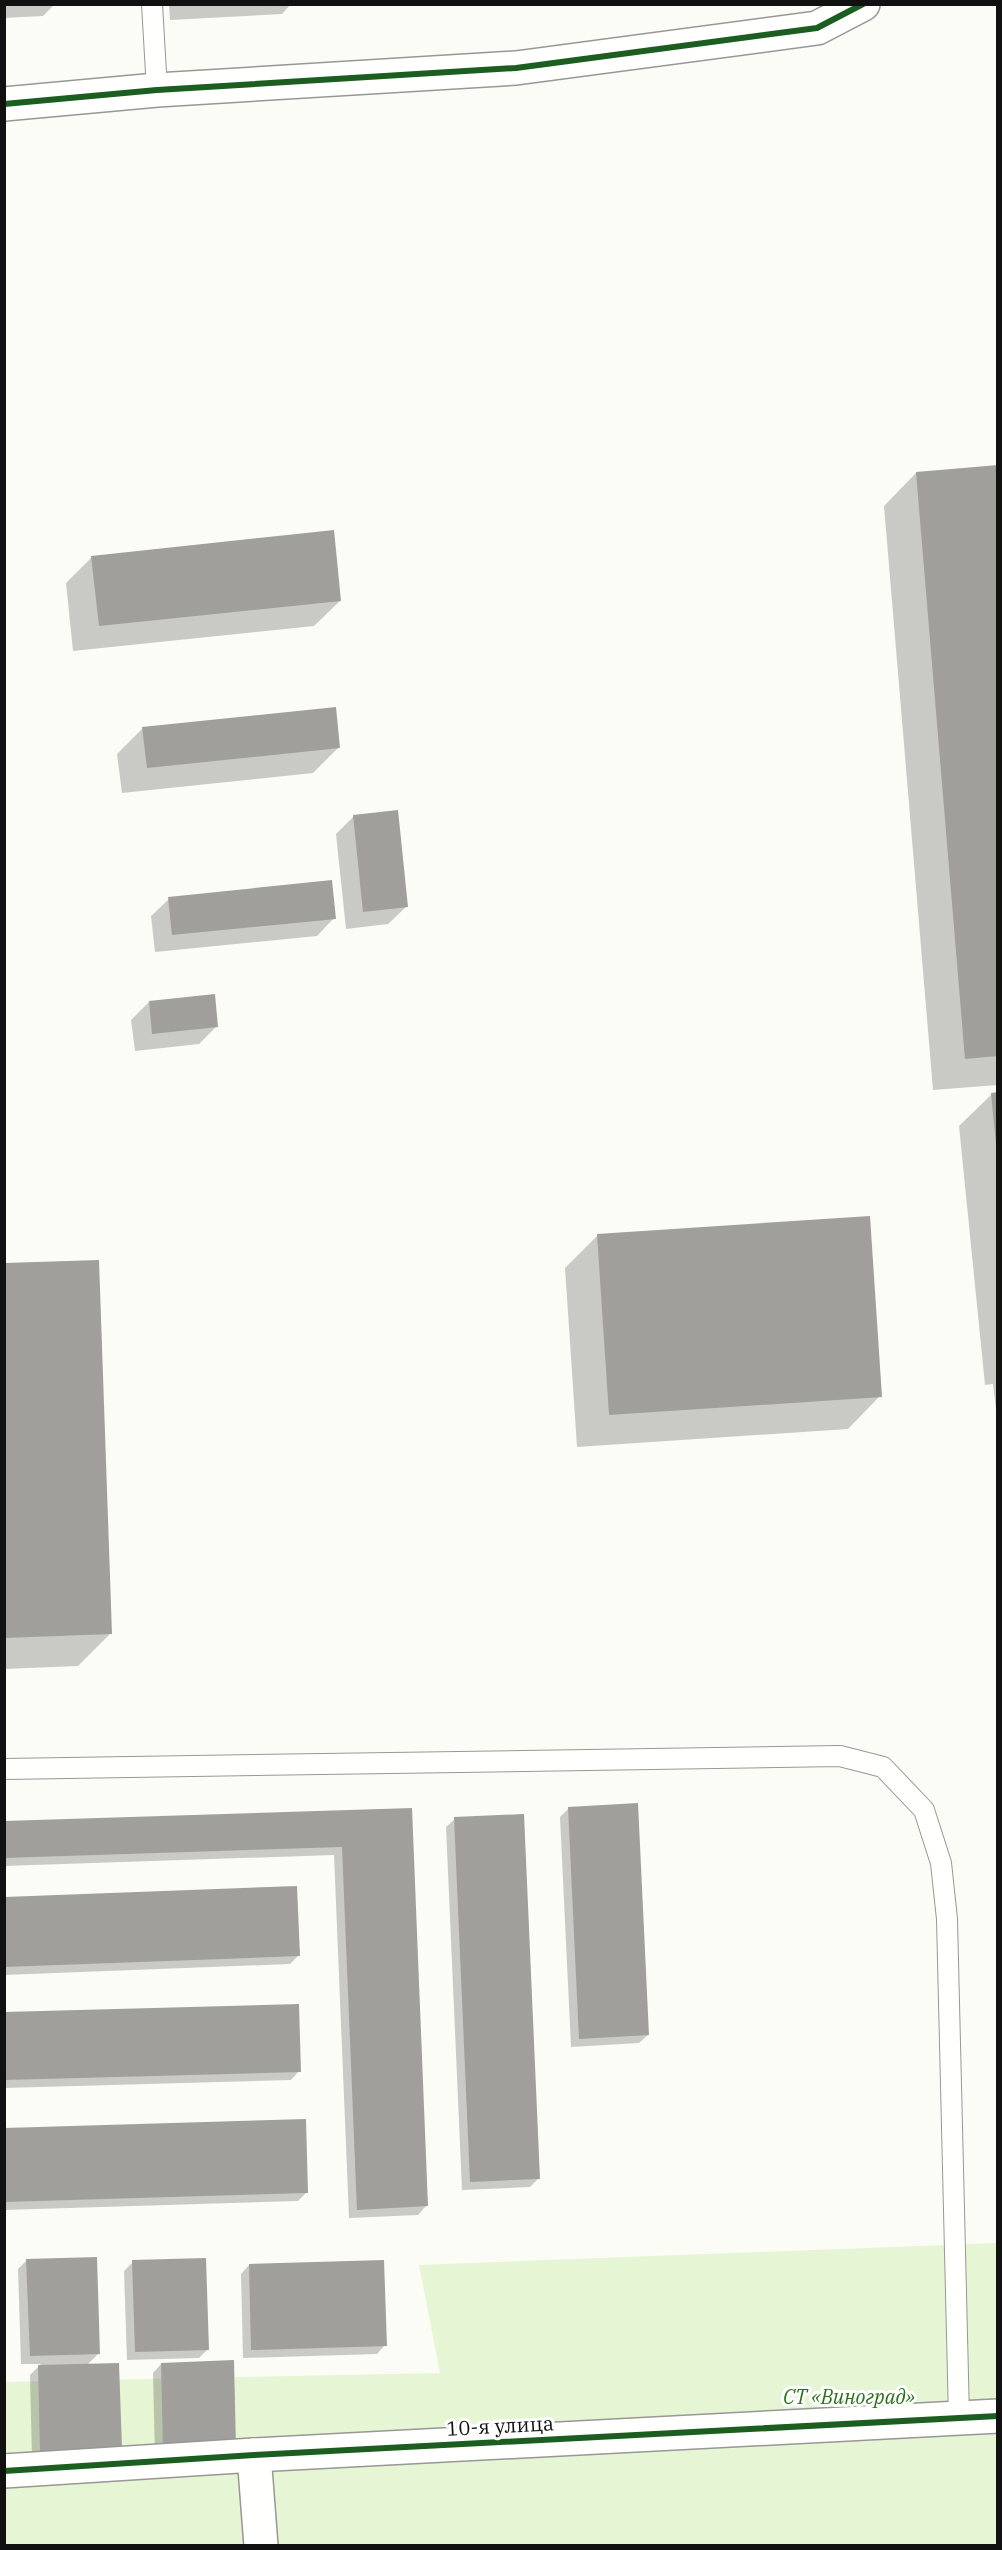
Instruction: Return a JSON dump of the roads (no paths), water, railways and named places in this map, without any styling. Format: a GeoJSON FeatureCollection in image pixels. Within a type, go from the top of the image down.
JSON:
{"type":"FeatureCollection","features":[{"type":"Feature","properties":{"kind":"street"},"geometry":{"type":"LineString","coordinates":[[4,104],[157,90],[516,68],[818,28],[863,4]]}},
{"type":"Feature","properties":{"kind":"street","name":"10-я улица"},"geometry":{"type":"LineString","coordinates":[[4,2472],[254,2456],[998,2416]]}},
{"type":"Feature","properties":{"kind":"street"},"geometry":{"type":"LineString","coordinates":[[254,2456],[261,2546]]}},
{"type":"Feature","properties":{"kind":"lane"},"geometry":{"type":"LineString","coordinates":[[152,4],[157,90]]}},
{"type":"Feature","properties":{"kind":"lane"},"geometry":{"type":"LineString","coordinates":[[4,1769],[840,1756],[883,1767],[924,1810],[941,1863],[947,1918],[959,2418]]}},
{"type":"Feature","properties":{"kind":"park label","name":"СТ «Виноград»"},"geometry":{"type":"Point","coordinates":[849,2397]}}]}
